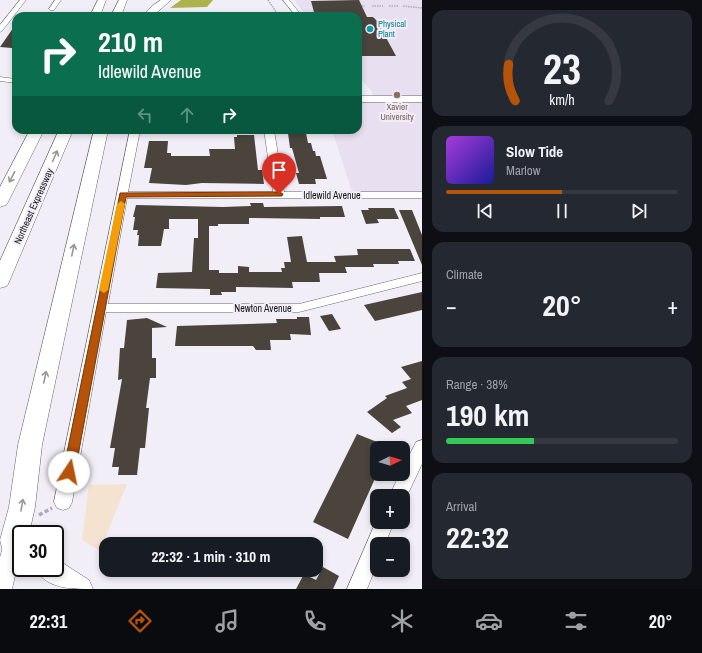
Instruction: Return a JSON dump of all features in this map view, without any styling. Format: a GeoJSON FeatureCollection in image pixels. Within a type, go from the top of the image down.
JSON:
{"type":"FeatureCollection","features":[{"type":"Feature","properties":{"kind":"highway"},"geometry":{"type":"LineString","coordinates":[[97,12],[102,0]]}},
{"type":"Feature","properties":{"kind":"highway"},"geometry":{"type":"LineString","coordinates":[[118,12],[123,0]]}},
{"type":"Feature","properties":{"kind":"highway"},"geometry":{"type":"LineString","coordinates":[[152,12],[167,0]]}},
{"type":"Feature","properties":{"kind":"highway"},"geometry":{"type":"LineString","coordinates":[[0,202],[35,134]]}},
{"type":"Feature","properties":{"kind":"highway","name":"Northeast Expressway"},"geometry":{"type":"LineString","coordinates":[[0,282],[64,134]]}},
{"type":"Feature","properties":{"kind":"highway"},"geometry":{"type":"LineString","coordinates":[[11,542],[22,507],[30,445],[100,134]]}},
{"type":"Feature","properties":{"kind":"main road"},"geometry":{"type":"LineString","coordinates":[[62,577],[80,589]]}},
{"type":"Feature","properties":{"kind":"street"},"geometry":{"type":"LineString","coordinates":[[13,12],[23,0]]}},
{"type":"Feature","properties":{"kind":"street"},"geometry":{"type":"LineString","coordinates":[[50,0],[58,0]]}},
{"type":"Feature","properties":{"kind":"street"},"geometry":{"type":"LineString","coordinates":[[52,9],[58,0]]}},
{"type":"Feature","properties":{"kind":"street"},"geometry":{"type":"LineString","coordinates":[[286,0],[296,12]]}},
{"type":"Feature","properties":{"kind":"street"},"geometry":{"type":"LineString","coordinates":[[0,29],[12,14]]}},
{"type":"Feature","properties":{"kind":"street"},"geometry":{"type":"LineString","coordinates":[[0,79],[12,80]]}},
{"type":"Feature","properties":{"kind":"street"},"geometry":{"type":"LineString","coordinates":[[362,99],[422,99]]}},
{"type":"Feature","properties":{"kind":"street"},"geometry":{"type":"LineString","coordinates":[[63,502],[134,134]]}},
{"type":"Feature","properties":{"kind":"street"},"geometry":{"type":"LineString","coordinates":[[270,134],[279,194]]}},
{"type":"Feature","properties":{"kind":"street","name":"Idlewild Avenue"},"geometry":{"type":"LineString","coordinates":[[123,195],[422,195]]}},
{"type":"Feature","properties":{"kind":"street","name":"Newton Avenue"},"geometry":{"type":"LineString","coordinates":[[100,308],[299,308],[422,277]]}},
{"type":"Feature","properties":{"kind":"street"},"geometry":{"type":"LineString","coordinates":[[403,489],[417,469],[422,447]]}},
{"type":"Feature","properties":{"kind":"street"},"geometry":{"type":"LineString","coordinates":[[357,589],[383,529]]}},
{"type":"Feature","properties":{"kind":"street"},"geometry":{"type":"LineString","coordinates":[[2,589],[11,542]]}},
{"type":"Feature","properties":{"kind":"path"},"geometry":{"type":"LineString","coordinates":[[268,0],[276,12]]}},
{"type":"Feature","properties":{"kind":"path"},"geometry":{"type":"LineString","coordinates":[[372,6],[383,6]]}},
{"type":"Feature","properties":{"kind":"path"},"geometry":{"type":"LineString","coordinates":[[389,6],[398,6]]}},
{"type":"Feature","properties":{"kind":"path"},"geometry":{"type":"LineString","coordinates":[[403,6],[422,8]]}},
{"type":"Feature","properties":{"kind":"shaded area","name":"Xavier University"},"geometry":{"type":"Polygon","coordinates":[[[294,0],[422,0],[422,195],[353,195],[333,134],[362,134],[362,99],[374,98],[371,90],[362,80],[362,12],[304,12],[294,0]]]}},
{"type":"Feature","properties":{"kind":"shaded area"},"geometry":{"type":"Polygon","coordinates":[[[127,484],[106,537],[99,537],[99,550],[82,540],[89,485],[127,484]]]}},
{"type":"Feature","properties":{"kind":"green space"},"geometry":{"type":"Polygon","coordinates":[[[181,0],[213,0],[207,7],[170,8],[181,0]]]}},
{"type":"Feature","properties":{"kind":"building","name":"Physical Plant"},"geometry":{"type":"Polygon","coordinates":[[[359,0],[367,17],[373,17],[377,21],[396,56],[362,56],[362,12],[314,12],[311,1],[359,0]]]}},
{"type":"Feature","properties":{"kind":"building"},"geometry":{"type":"Polygon","coordinates":[[[12,30],[12,48],[0,47],[12,30]]]}},
{"type":"Feature","properties":{"kind":"building"},"geometry":{"type":"Polygon","coordinates":[[[288,134],[306,134],[308,143],[311,143],[316,156],[320,156],[327,179],[315,179],[316,184],[299,184],[296,173],[299,173],[292,148],[290,148],[288,134]]]}},
{"type":"Feature","properties":{"kind":"building"},"geometry":{"type":"Polygon","coordinates":[[[237,135],[254,135],[258,170],[262,170],[264,184],[202,183],[186,185],[149,183],[152,168],[144,168],[149,141],[168,141],[167,153],[171,153],[171,156],[210,156],[209,149],[235,149],[234,137],[237,137],[237,135]]]}},
{"type":"Feature","properties":{"kind":"building"},"geometry":{"type":"Polygon","coordinates":[[[250,203],[263,203],[264,207],[342,206],[345,217],[320,217],[320,219],[249,218],[249,224],[218,224],[218,226],[209,226],[209,270],[219,270],[219,273],[238,273],[238,266],[249,267],[249,272],[282,272],[281,268],[285,268],[284,262],[291,262],[287,237],[302,236],[307,262],[336,262],[334,256],[358,255],[357,249],[410,249],[415,261],[398,261],[399,264],[373,264],[374,267],[345,267],[347,273],[319,273],[320,282],[292,282],[293,288],[236,287],[236,292],[221,292],[222,295],[210,295],[210,289],[156,288],[158,273],[192,272],[194,238],[198,238],[198,219],[169,219],[169,229],[164,229],[161,246],[138,246],[138,230],[133,230],[135,217],[133,217],[136,205],[223,207],[251,206],[250,203]]]}},
{"type":"Feature","properties":{"kind":"building"},"geometry":{"type":"Polygon","coordinates":[[[368,208],[394,208],[399,219],[377,219],[379,223],[366,224],[361,210],[369,210],[368,208]]]}},
{"type":"Feature","properties":{"kind":"building"},"geometry":{"type":"Polygon","coordinates":[[[399,210],[412,210],[422,235],[422,265],[399,210]]]}},
{"type":"Feature","properties":{"kind":"building"},"geometry":{"type":"Polygon","coordinates":[[[422,292],[422,310],[375,321],[364,305],[422,292]]]}},
{"type":"Feature","properties":{"kind":"building"},"geometry":{"type":"Polygon","coordinates":[[[332,314],[341,329],[329,331],[320,316],[332,314]]]}},
{"type":"Feature","properties":{"kind":"building"},"geometry":{"type":"Polygon","coordinates":[[[297,317],[309,317],[311,335],[290,334],[291,340],[270,340],[271,350],[256,350],[253,346],[175,346],[177,326],[277,323],[276,319],[297,319],[297,317]]]}},
{"type":"Feature","properties":{"kind":"building"},"geometry":{"type":"Polygon","coordinates":[[[147,318],[167,327],[152,328],[152,358],[156,358],[156,378],[150,378],[146,408],[149,408],[145,448],[140,448],[137,475],[118,475],[119,467],[112,467],[115,448],[110,448],[122,379],[118,380],[120,348],[124,348],[127,320],[147,318]]]}},
{"type":"Feature","properties":{"kind":"building"},"geometry":{"type":"Polygon","coordinates":[[[422,361],[422,400],[406,406],[412,413],[393,420],[401,427],[392,433],[367,412],[387,398],[385,396],[407,388],[402,382],[411,379],[401,367],[422,361]]]}},
{"type":"Feature","properties":{"kind":"building"},"geometry":{"type":"Polygon","coordinates":[[[357,434],[374,441],[370,441],[370,481],[374,481],[348,539],[313,522],[357,434]]]}},
{"type":"Feature","properties":{"kind":"building"},"geometry":{"type":"Polygon","coordinates":[[[323,567],[339,576],[333,589],[296,589],[302,577],[310,577],[316,580],[318,577],[323,577],[323,567]]]}},
{"type":"Feature","properties":{"kind":"slow traffic"},"geometry":{"type":"LineString","coordinates":[[104,290],[121,204]]}},
{"type":"Feature","properties":{"kind":"place","name":"Physical Plant"},"geometry":{"type":"Point","coordinates":[370,29]}},
{"type":"Feature","properties":{"kind":"place","name":"Xavier University"},"geometry":{"type":"Point","coordinates":[397,95]}},
{"type":"Feature","properties":{"kind":"route"},"geometry":{"type":"LineString","coordinates":[[69,472],[123,195],[279,194]]}}]}
